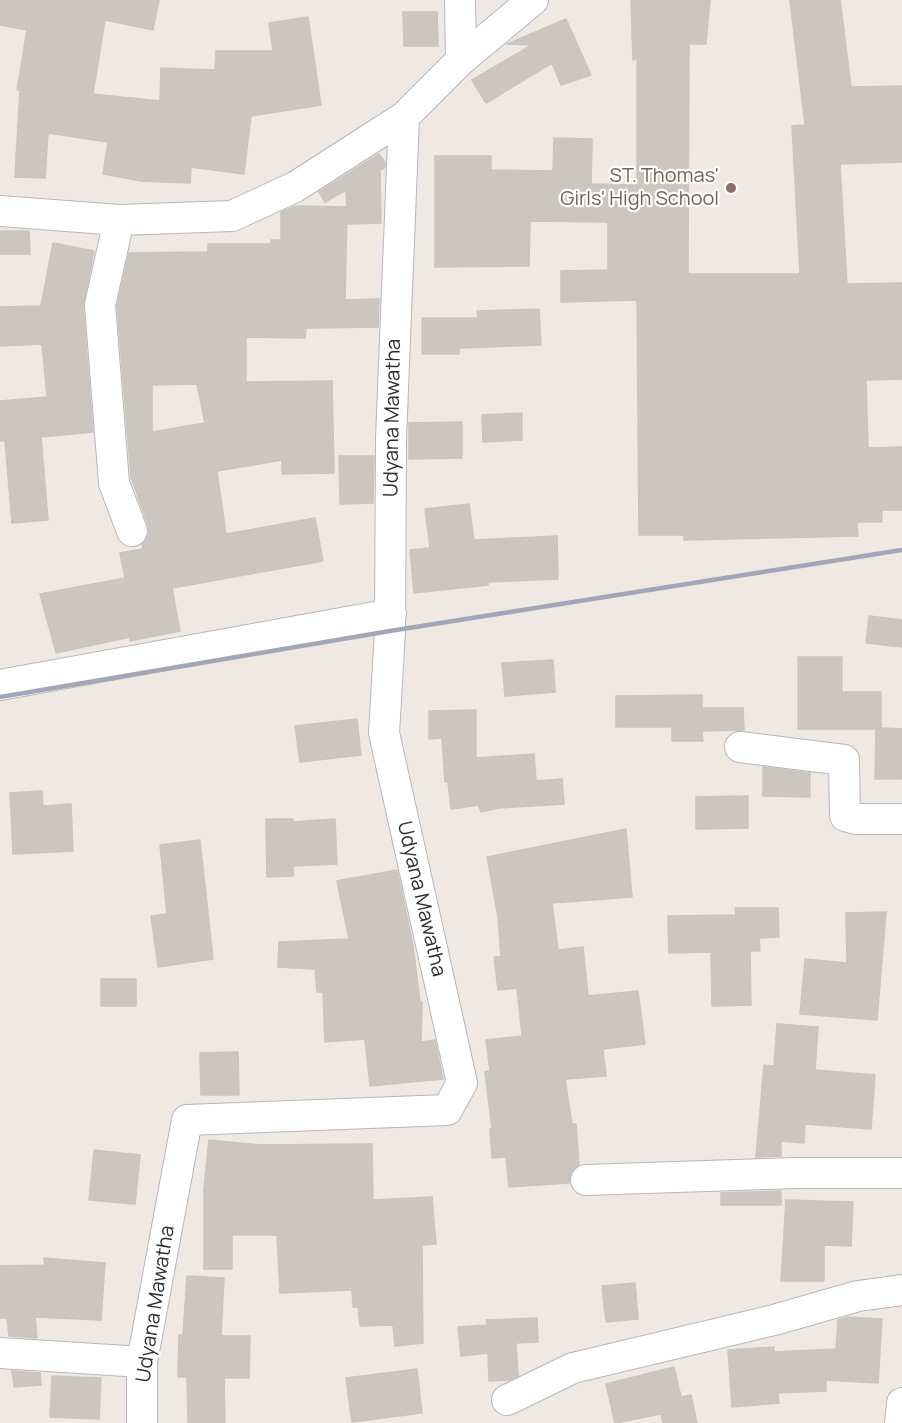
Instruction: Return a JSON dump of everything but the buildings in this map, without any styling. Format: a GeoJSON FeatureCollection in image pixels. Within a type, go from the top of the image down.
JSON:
{"type":"FeatureCollection","features":[{"type":"Feature","properties":{"kind":"street"},"geometry":{"type":"LineString","coordinates":[[460,0],[461,60]]}},
{"type":"Feature","properties":{"kind":"street"},"geometry":{"type":"LineString","coordinates":[[0,211],[120,220],[232,216],[295,187],[404,117],[461,60],[533,0]]}},
{"type":"Feature","properties":{"kind":"street","name":"Udyana Mawatha"},"geometry":{"type":"LineString","coordinates":[[142,1423],[142,1362],[187,1120],[447,1110],[462,1083],[384,733],[391,614],[392,438],[404,117]]}},
{"type":"Feature","properties":{"kind":"street"},"geometry":{"type":"LineString","coordinates":[[120,220],[100,305],[114,483],[132,531]]}},
{"type":"Feature","properties":{"kind":"street"},"geometry":{"type":"LineString","coordinates":[[0,684],[391,614]]}},
{"type":"Feature","properties":{"kind":"street"},"geometry":{"type":"LineString","coordinates":[[740,747],[844,760],[846,816],[856,819],[902,819]]}},
{"type":"Feature","properties":{"kind":"street"},"geometry":{"type":"LineString","coordinates":[[586,1180],[796,1173],[902,1173]]}},
{"type":"Feature","properties":{"kind":"street"},"geometry":{"type":"LineString","coordinates":[[507,1400],[573,1368],[774,1320],[858,1296],[902,1290]]}},
{"type":"Feature","properties":{"kind":"street"},"geometry":{"type":"LineString","coordinates":[[0,1353],[142,1362]]}},
{"type":"Feature","properties":{"kind":"street"},"geometry":{"type":"LineString","coordinates":[[900,1423],[902,1403]]}},
{"type":"Feature","properties":{"kind":"railway"},"geometry":{"type":"LineString","coordinates":[[0,697],[390,631],[902,550]]}},
{"type":"Feature","properties":{"kind":"place","name":"ST. Thomas' Girls' High School"},"geometry":{"type":"Point","coordinates":[731,188]}}]}
